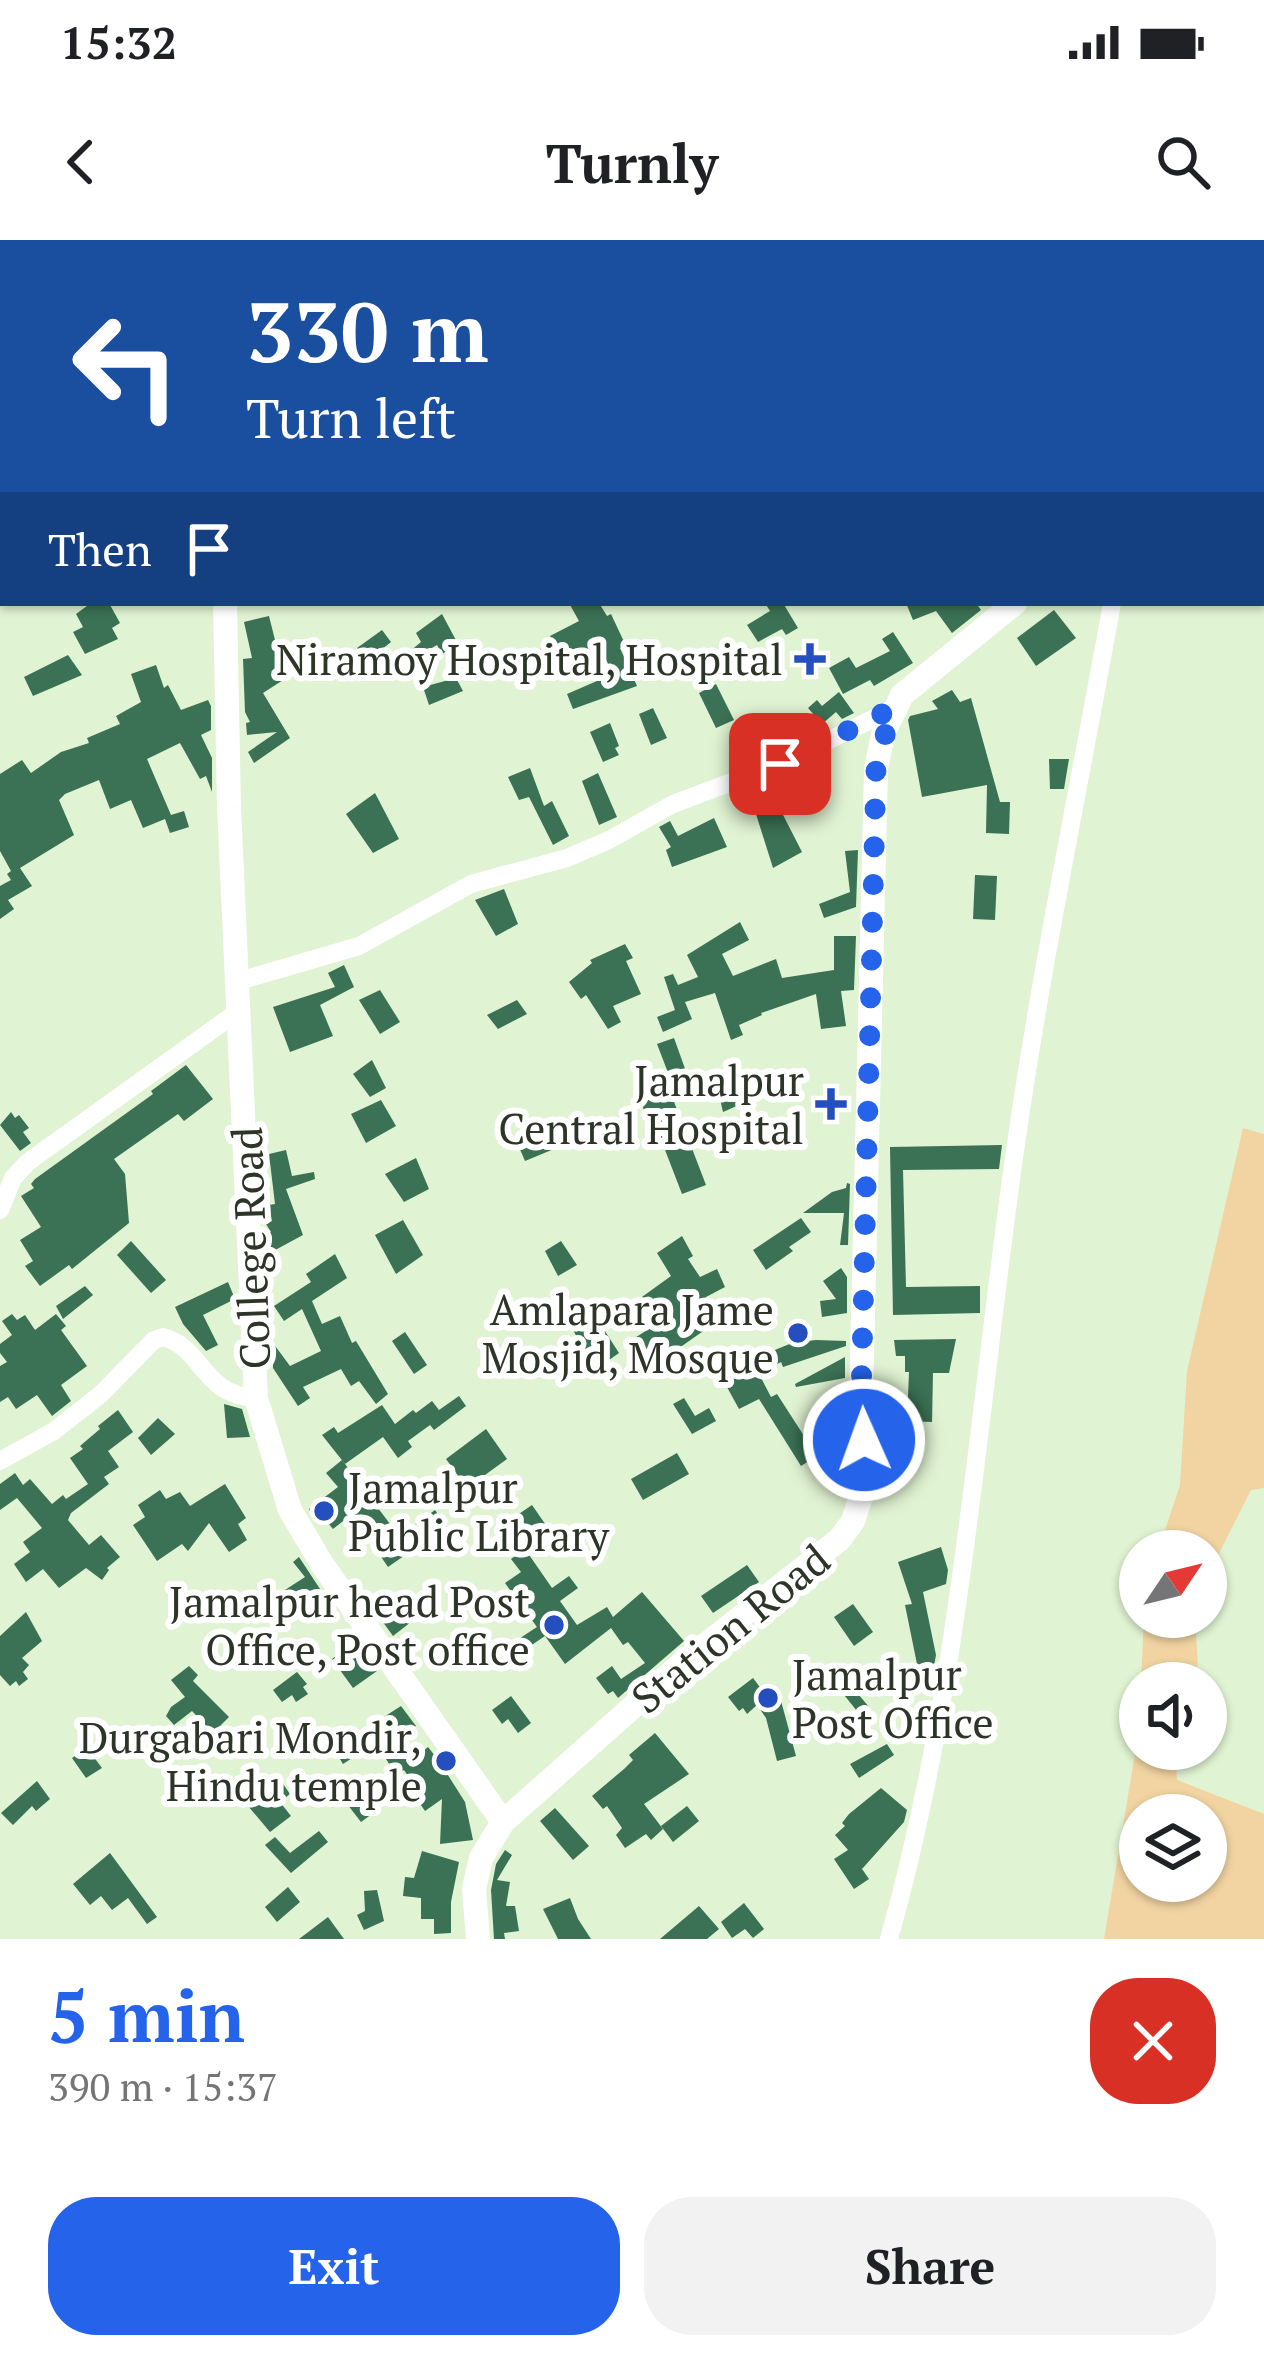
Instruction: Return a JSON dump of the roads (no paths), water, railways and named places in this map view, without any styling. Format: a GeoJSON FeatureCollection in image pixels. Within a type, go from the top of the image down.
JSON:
{"type":"FeatureCollection","features":[{"type":"Feature","properties":{"kind":"main road","name":"College Road"},"geometry":{"type":"LineString","coordinates":[[225,606],[229,807],[256,1398],[282,1491],[298,1524],[503,1822]]}},
{"type":"Feature","properties":{"kind":"main road","name":"Station Road"},"geometry":{"type":"LineString","coordinates":[[478,1939],[474,1889],[481,1858],[503,1822],[680,1665],[839,1539],[862,1505],[876,769],[892,709],[914,682],[1011,606]]}},
{"type":"Feature","properties":{"kind":"street"},"geometry":{"type":"LineString","coordinates":[[889,1939],[923,1814],[938,1732],[956,1623],[1014,1154],[1111,606]]}},
{"type":"Feature","properties":{"kind":"street"},"geometry":{"type":"LineString","coordinates":[[239,981],[359,946],[471,884],[588,849],[673,804],[780,764],[892,709]]}},
{"type":"Feature","properties":{"kind":"street"},"geometry":{"type":"LineString","coordinates":[[0,1210],[13,1178],[28,1162],[240,1010]]}},
{"type":"Feature","properties":{"kind":"street"},"geometry":{"type":"LineString","coordinates":[[0,1460],[54,1431],[101,1394],[154,1340],[163,1337],[178,1343],[229,1395],[256,1398]]}},
{"type":"Feature","properties":{"kind":"place","name":"Niramoy Hospital, Hospital"},"geometry":{"type":"Point","coordinates":[810,659]}},
{"type":"Feature","properties":{"kind":"place","name":"Jamalpur Central Hospital"},"geometry":{"type":"Point","coordinates":[831,1104]}},
{"type":"Feature","properties":{"kind":"place","name":"Amlapara Jame Mosjid, Mosque"},"geometry":{"type":"Point","coordinates":[798,1333]}},
{"type":"Feature","properties":{"kind":"place","name":"Jamalpur Public Library"},"geometry":{"type":"Point","coordinates":[324,1511]}},
{"type":"Feature","properties":{"kind":"place","name":"Jamalpur head Post Office, Post office"},"geometry":{"type":"Point","coordinates":[554,1625]}},
{"type":"Feature","properties":{"kind":"place","name":"Jamalpur Post Office"},"geometry":{"type":"Point","coordinates":[768,1698]}},
{"type":"Feature","properties":{"kind":"place","name":"Durgabari Mondir, Hindu temple"},"geometry":{"type":"Point","coordinates":[446,1761]}}]}
